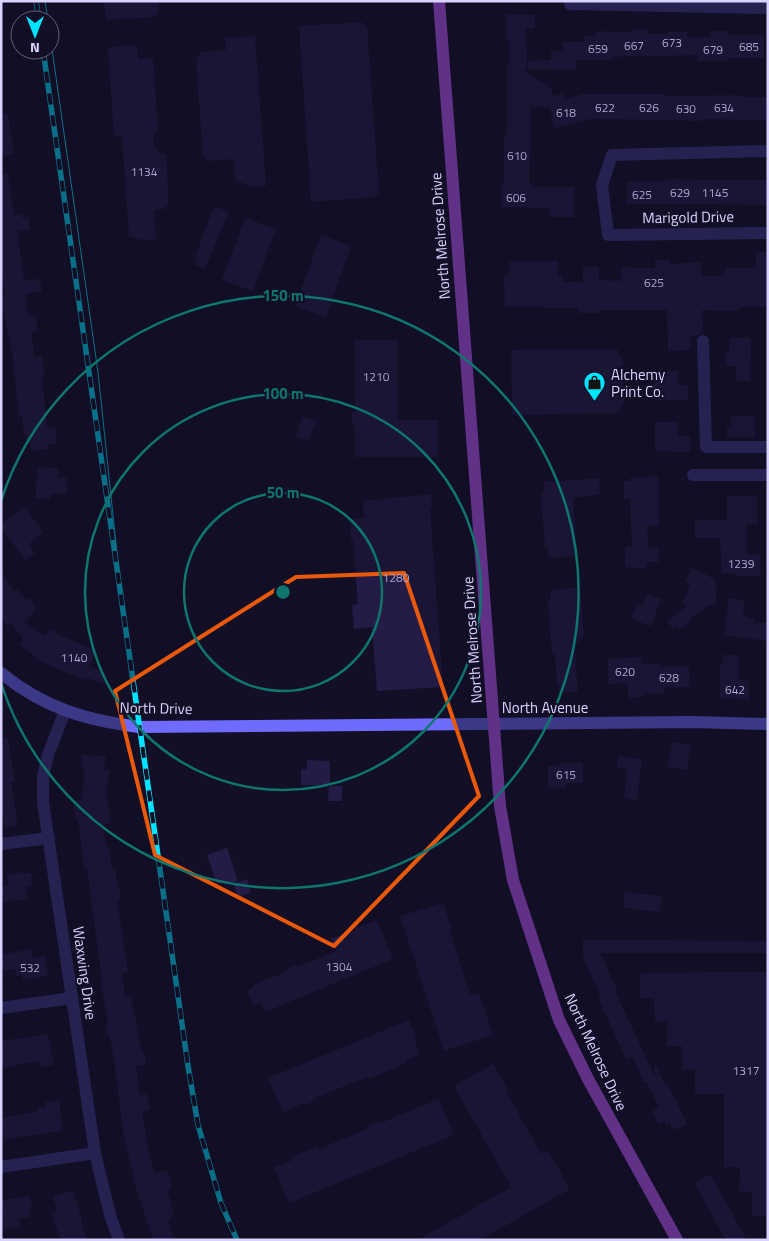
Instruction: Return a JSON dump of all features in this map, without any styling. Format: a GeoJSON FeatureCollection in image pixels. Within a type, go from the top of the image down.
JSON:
{"type":"FeatureCollection","features":[{"type":"Feature","properties":{"kind":"main road","name":"North Melrose Drive"},"geometry":{"type":"LineString","coordinates":[[439,1],[500,806],[513,880],[559,1020],[588,1079],[677,1240]]}},
{"type":"Feature","properties":{"kind":"main road","name":"North Drive"},"geometry":{"type":"LineString","coordinates":[[1,673],[36,698],[65,711],[103,722],[139,727],[233,725]]}},
{"type":"Feature","properties":{"kind":"main road","name":"North Avenue"},"geometry":{"type":"LineString","coordinates":[[233,725],[693,722],[768,724]]}},
{"type":"Feature","properties":{"kind":"street"},"geometry":{"type":"LineString","coordinates":[[570,4],[768,8]]}},
{"type":"Feature","properties":{"kind":"street","name":"Marigold Drive"},"geometry":{"type":"LineString","coordinates":[[768,151],[612,154],[602,185],[608,235],[768,233]]}},
{"type":"Feature","properties":{"kind":"street"},"geometry":{"type":"LineString","coordinates":[[703,342],[706,447],[768,447]]}},
{"type":"Feature","properties":{"kind":"street"},"geometry":{"type":"LineString","coordinates":[[693,474],[768,475]]}},
{"type":"Feature","properties":{"kind":"street","name":"Waxwing Drive"},"geometry":{"type":"LineString","coordinates":[[65,711],[48,755],[44,776],[44,802],[95,1153],[110,1215],[119,1240]]}},
{"type":"Feature","properties":{"kind":"street"},"geometry":{"type":"LineString","coordinates":[[1,844],[49,838]]}},
{"type":"Feature","properties":{"kind":"street"},"geometry":{"type":"LineString","coordinates":[[1,1008],[72,998]]}},
{"type":"Feature","properties":{"kind":"street"},"geometry":{"type":"LineString","coordinates":[[1,1167],[95,1153]]}},
{"type":"Feature","properties":{"kind":"highlighted area"},"geometry":{"type":"Polygon","coordinates":[[[404,573],[479,796],[334,946],[155,855],[115,691],[296,577],[404,573]]]}},
{"type":"Feature","properties":{"kind":"building"},"geometry":{"type":"Polygon","coordinates":[[[104,1],[158,1],[159,11],[154,17],[106,20],[104,1]]]}},
{"type":"Feature","properties":{"kind":"building"},"geometry":{"type":"Polygon","coordinates":[[[506,14],[535,15],[535,28],[526,28],[527,69],[521,69],[551,88],[553,96],[563,93],[565,99],[583,94],[740,95],[740,97],[768,97],[768,120],[590,119],[554,128],[549,107],[531,107],[529,184],[531,184],[531,187],[574,187],[574,217],[549,217],[549,208],[501,207],[502,184],[504,184],[504,135],[507,135],[507,64],[509,64],[506,14]]]}},
{"type":"Feature","properties":{"kind":"building"},"geometry":{"type":"Polygon","coordinates":[[[361,22],[367,27],[379,193],[374,197],[311,202],[299,26],[361,22]]]}},
{"type":"Feature","properties":{"kind":"building"},"geometry":{"type":"Polygon","coordinates":[[[632,29],[648,29],[648,34],[668,34],[668,31],[687,32],[687,37],[710,37],[710,31],[727,31],[727,35],[764,35],[764,58],[727,58],[727,61],[698,61],[698,55],[612,57],[612,60],[576,60],[576,70],[528,69],[528,61],[551,60],[551,51],[563,51],[563,42],[584,42],[584,36],[596,37],[596,31],[632,32],[632,29]]]}},
{"type":"Feature","properties":{"kind":"building"},"geometry":{"type":"Polygon","coordinates":[[[255,36],[266,186],[252,187],[235,180],[234,159],[208,161],[203,156],[196,61],[198,55],[202,52],[226,50],[225,38],[255,36]]]}},
{"type":"Feature","properties":{"kind":"building"},"geometry":{"type":"Polygon","coordinates":[[[137,45],[138,59],[153,58],[158,128],[153,136],[155,149],[159,149],[159,154],[166,154],[169,203],[164,209],[154,210],[156,239],[142,240],[129,236],[122,136],[114,137],[108,47],[137,45]]]}},
{"type":"Feature","properties":{"kind":"building"},"geometry":{"type":"Polygon","coordinates":[[[1,114],[8,114],[14,154],[1,156],[1,114]]]}},
{"type":"Feature","properties":{"kind":"building"},"geometry":{"type":"Polygon","coordinates":[[[8,173],[14,215],[22,214],[22,218],[28,217],[30,229],[17,231],[24,280],[40,279],[42,291],[25,294],[28,316],[35,315],[38,331],[31,332],[35,357],[42,356],[45,376],[42,377],[47,428],[55,427],[57,444],[48,445],[49,449],[31,451],[26,434],[24,434],[22,416],[19,417],[12,352],[1,297],[4,297],[5,294],[1,270],[1,174],[8,173]]]}},
{"type":"Feature","properties":{"kind":"building"},"geometry":{"type":"Polygon","coordinates":[[[666,179],[768,180],[768,205],[627,204],[627,182],[666,181],[666,179]]]}},
{"type":"Feature","properties":{"kind":"building"},"geometry":{"type":"Polygon","coordinates":[[[214,206],[229,212],[205,269],[194,264],[197,258],[195,257],[214,206]]]}},
{"type":"Feature","properties":{"kind":"building"},"geometry":{"type":"Polygon","coordinates":[[[245,218],[276,229],[253,291],[222,280],[245,218]]]}},
{"type":"Feature","properties":{"kind":"building"},"geometry":{"type":"Polygon","coordinates":[[[321,235],[351,246],[326,317],[295,306],[321,235]]]}},
{"type":"Feature","properties":{"kind":"building"},"geometry":{"type":"Polygon","coordinates":[[[756,252],[768,252],[768,307],[740,307],[740,311],[702,310],[703,333],[691,336],[691,347],[689,347],[689,350],[668,351],[667,310],[600,310],[600,313],[579,313],[579,308],[505,307],[504,276],[509,276],[509,262],[558,261],[558,276],[563,276],[563,282],[583,282],[583,267],[599,267],[599,280],[621,281],[622,267],[655,268],[655,260],[670,261],[670,264],[701,262],[701,276],[725,275],[725,268],[756,268],[756,252]]]}},
{"type":"Feature","properties":{"kind":"building"},"geometry":{"type":"Polygon","coordinates":[[[730,338],[751,338],[750,381],[735,381],[736,366],[726,366],[726,353],[729,353],[730,338]]]}},
{"type":"Feature","properties":{"kind":"building"},"geometry":{"type":"Polygon","coordinates":[[[355,340],[397,340],[398,420],[438,420],[438,457],[355,457],[355,425],[352,425],[352,412],[355,412],[355,340]]]}},
{"type":"Feature","properties":{"kind":"building"},"geometry":{"type":"Polygon","coordinates":[[[617,349],[623,361],[624,401],[618,413],[512,415],[511,350],[617,349]]]}},
{"type":"Feature","properties":{"kind":"building"},"geometry":{"type":"Polygon","coordinates":[[[654,371],[678,371],[678,385],[688,385],[688,400],[654,400],[654,371]]]}},
{"type":"Feature","properties":{"kind":"building"},"geometry":{"type":"Polygon","coordinates":[[[302,416],[316,421],[309,441],[296,437],[302,416]]]}},
{"type":"Feature","properties":{"kind":"building"},"geometry":{"type":"Polygon","coordinates":[[[731,416],[755,416],[755,437],[727,437],[727,427],[731,427],[731,416]]]}},
{"type":"Feature","properties":{"kind":"building"},"geometry":{"type":"Polygon","coordinates":[[[655,422],[678,422],[678,436],[690,436],[690,452],[655,451],[655,422]]]}},
{"type":"Feature","properties":{"kind":"building"},"geometry":{"type":"Polygon","coordinates":[[[38,467],[58,468],[58,478],[67,478],[67,493],[50,494],[50,499],[35,498],[38,467]]]}},
{"type":"Feature","properties":{"kind":"building"},"geometry":{"type":"Polygon","coordinates":[[[658,476],[659,525],[647,527],[648,547],[659,548],[659,562],[646,562],[646,569],[625,567],[625,547],[632,547],[630,499],[624,499],[624,481],[630,481],[630,478],[658,476]]]}},
{"type":"Feature","properties":{"kind":"building"},"geometry":{"type":"Polygon","coordinates":[[[599,478],[600,494],[573,498],[577,556],[548,558],[548,548],[545,548],[541,493],[544,493],[543,482],[599,478]]]}},
{"type":"Feature","properties":{"kind":"building"},"geometry":{"type":"Polygon","coordinates":[[[431,494],[432,508],[430,508],[443,687],[377,691],[372,627],[354,629],[352,605],[358,604],[350,519],[364,518],[363,501],[431,494]]]}},
{"type":"Feature","properties":{"kind":"building"},"geometry":{"type":"Polygon","coordinates":[[[727,496],[757,496],[757,524],[747,524],[747,555],[760,554],[761,576],[722,574],[720,538],[695,538],[695,520],[727,520],[727,496]]]}},
{"type":"Feature","properties":{"kind":"building"},"geometry":{"type":"Polygon","coordinates":[[[25,507],[43,532],[29,544],[35,553],[25,560],[1,527],[1,524],[25,507]]]}},
{"type":"Feature","properties":{"kind":"building"},"geometry":{"type":"Polygon","coordinates":[[[695,568],[715,580],[717,605],[709,605],[679,630],[677,626],[673,629],[667,621],[686,606],[682,601],[686,597],[690,583],[685,580],[692,569],[694,570],[695,568]]]}},
{"type":"Feature","properties":{"kind":"building"},"geometry":{"type":"Polygon","coordinates":[[[1,572],[14,591],[17,589],[27,600],[29,598],[37,608],[24,622],[46,636],[50,629],[96,651],[89,667],[104,672],[105,685],[85,677],[84,680],[42,662],[19,644],[23,638],[11,624],[8,626],[1,619],[1,572]]]}},
{"type":"Feature","properties":{"kind":"building"},"geometry":{"type":"Polygon","coordinates":[[[580,587],[584,636],[574,645],[578,692],[559,693],[555,654],[552,654],[548,600],[551,600],[550,590],[580,587]]]}},
{"type":"Feature","properties":{"kind":"building"},"geometry":{"type":"Polygon","coordinates":[[[647,594],[661,599],[651,626],[631,619],[637,603],[643,606],[647,594]]]}},
{"type":"Feature","properties":{"kind":"building"},"geometry":{"type":"Polygon","coordinates":[[[729,598],[745,600],[743,615],[747,616],[747,618],[755,619],[754,623],[768,623],[768,641],[724,635],[729,598]]]}},
{"type":"Feature","properties":{"kind":"building"},"geometry":{"type":"Polygon","coordinates":[[[723,655],[738,655],[738,680],[749,680],[749,700],[720,698],[720,665],[723,665],[723,655]]]}},
{"type":"Feature","properties":{"kind":"building"},"geometry":{"type":"Polygon","coordinates":[[[641,657],[642,664],[661,663],[661,667],[689,666],[690,687],[664,688],[664,693],[644,694],[644,697],[628,698],[627,683],[609,684],[607,659],[641,657]]]}},
{"type":"Feature","properties":{"kind":"building"},"geometry":{"type":"Polygon","coordinates":[[[1,738],[8,738],[15,782],[11,782],[18,826],[5,828],[3,818],[1,818],[1,738]]]}},
{"type":"Feature","properties":{"kind":"building"},"geometry":{"type":"Polygon","coordinates":[[[672,742],[691,745],[687,770],[667,767],[672,742]]]}},
{"type":"Feature","properties":{"kind":"building"},"geometry":{"type":"Polygon","coordinates":[[[82,754],[106,757],[104,769],[110,770],[106,793],[111,823],[103,824],[106,847],[109,847],[112,869],[115,869],[121,899],[117,899],[128,972],[122,973],[125,997],[131,996],[142,1052],[144,1051],[146,1065],[136,1066],[140,1095],[147,1094],[150,1110],[142,1112],[150,1158],[155,1173],[167,1170],[172,1188],[167,1190],[174,1213],[172,1214],[173,1218],[169,1219],[169,1224],[174,1240],[153,1240],[134,1182],[124,1138],[115,1065],[109,1034],[107,1035],[106,1025],[108,1024],[87,868],[84,868],[78,820],[76,820],[73,801],[81,800],[85,777],[83,777],[83,766],[81,766],[82,754]]]}},
{"type":"Feature","properties":{"kind":"building"},"geometry":{"type":"Polygon","coordinates":[[[618,756],[642,759],[637,800],[624,799],[627,769],[617,768],[618,756]]]}},
{"type":"Feature","properties":{"kind":"building"},"geometry":{"type":"Polygon","coordinates":[[[307,760],[330,761],[330,785],[301,785],[301,770],[307,770],[307,760]]]}},
{"type":"Feature","properties":{"kind":"building"},"geometry":{"type":"Polygon","coordinates":[[[559,763],[583,763],[583,783],[566,783],[566,788],[548,787],[548,766],[559,766],[559,763]]]}},
{"type":"Feature","properties":{"kind":"building"},"geometry":{"type":"Polygon","coordinates":[[[329,786],[342,786],[342,801],[328,801],[329,786]]]}},
{"type":"Feature","properties":{"kind":"building"},"geometry":{"type":"Polygon","coordinates":[[[227,848],[238,881],[225,885],[224,881],[217,884],[207,855],[227,848]]]}},
{"type":"Feature","properties":{"kind":"building"},"geometry":{"type":"Polygon","coordinates":[[[24,872],[24,874],[31,873],[32,886],[26,887],[27,899],[1,902],[1,886],[8,885],[7,875],[24,872]]]}},
{"type":"Feature","properties":{"kind":"building"},"geometry":{"type":"Polygon","coordinates":[[[247,879],[251,892],[238,897],[233,884],[247,879]]]}},
{"type":"Feature","properties":{"kind":"building"},"geometry":{"type":"Polygon","coordinates":[[[625,892],[662,896],[660,912],[623,908],[625,892]]]}},
{"type":"Feature","properties":{"kind":"building"},"geometry":{"type":"Polygon","coordinates":[[[443,903],[470,995],[479,993],[493,1035],[444,1051],[400,916],[443,903]]]}},
{"type":"Feature","properties":{"kind":"building"},"geometry":{"type":"Polygon","coordinates":[[[377,920],[393,959],[265,1012],[261,1003],[254,1006],[247,991],[254,987],[253,985],[285,972],[284,970],[296,965],[297,967],[336,951],[331,939],[377,920]]]}},
{"type":"Feature","properties":{"kind":"building"},"geometry":{"type":"Polygon","coordinates":[[[583,940],[768,941],[768,953],[600,953],[617,989],[615,991],[655,1077],[655,1063],[667,1089],[667,1082],[687,1124],[673,1130],[670,1124],[666,1126],[664,1121],[658,1124],[652,1111],[659,1108],[647,1082],[644,1083],[632,1056],[626,1059],[598,998],[601,997],[583,957],[583,940]]]}},
{"type":"Feature","properties":{"kind":"building"},"geometry":{"type":"Polygon","coordinates":[[[31,949],[33,958],[45,956],[48,976],[23,980],[22,975],[16,976],[15,969],[1,971],[1,955],[31,949]]]}},
{"type":"Feature","properties":{"kind":"building"},"geometry":{"type":"Polygon","coordinates":[[[768,972],[768,1216],[752,1216],[752,1192],[739,1192],[740,1167],[724,1167],[724,1094],[695,1094],[695,1070],[682,1070],[682,1046],[667,1046],[667,1021],[655,1022],[654,998],[640,998],[640,973],[768,972]]]}},
{"type":"Feature","properties":{"kind":"building"},"geometry":{"type":"Polygon","coordinates":[[[409,1020],[420,1054],[406,1060],[407,1063],[368,1079],[367,1077],[315,1098],[316,1100],[305,1105],[304,1103],[283,1112],[268,1078],[409,1020]]]}},
{"type":"Feature","properties":{"kind":"building"},"geometry":{"type":"Polygon","coordinates":[[[48,1034],[54,1065],[40,1067],[39,1062],[32,1062],[1,1068],[1,1041],[48,1034]]]}},
{"type":"Feature","properties":{"kind":"building"},"geometry":{"type":"Polygon","coordinates":[[[493,1064],[541,1154],[548,1150],[570,1189],[480,1240],[418,1240],[511,1187],[454,1086],[493,1064]]]}},
{"type":"Feature","properties":{"kind":"building"},"geometry":{"type":"Polygon","coordinates":[[[439,1099],[454,1135],[289,1203],[274,1167],[293,1160],[292,1157],[318,1146],[319,1149],[369,1128],[368,1125],[380,1121],[381,1123],[439,1099]]]}},
{"type":"Feature","properties":{"kind":"building"},"geometry":{"type":"Polygon","coordinates":[[[59,1100],[63,1131],[4,1139],[1,1118],[38,1112],[38,1108],[46,1107],[45,1102],[59,1100]]]}},
{"type":"Feature","properties":{"kind":"building"},"geometry":{"type":"Polygon","coordinates":[[[710,1174],[747,1240],[726,1240],[694,1183],[710,1174]]]}},
{"type":"Feature","properties":{"kind":"building"},"geometry":{"type":"Polygon","coordinates":[[[73,1190],[87,1240],[61,1240],[54,1220],[52,1212],[57,1211],[53,1196],[73,1190]]]}},
{"type":"Feature","properties":{"kind":"building"},"geometry":{"type":"Polygon","coordinates":[[[30,1196],[32,1209],[29,1210],[30,1217],[19,1219],[20,1227],[4,1230],[1,1200],[30,1196]]]}},
{"type":"Feature","properties":{"kind":"tram line"},"geometry":{"type":"LineString","coordinates":[[45,1],[46,10]]}},
{"type":"Feature","properties":{"kind":"tram line"},"geometry":{"type":"LineString","coordinates":[[54,60],[98,372],[124,620]]}},
{"type":"Feature","properties":{"kind":"railway"},"geometry":{"type":"LineString","coordinates":[[36,1],[37,10]]}},
{"type":"Feature","properties":{"kind":"railway"},"geometry":{"type":"LineString","coordinates":[[44,60],[188,1066],[198,1125],[221,1203],[237,1240]]}},
{"type":"Feature","properties":{"kind":"place","name":"Alchemy Print Co."},"geometry":{"type":"Point","coordinates":[595,402]}}]}
